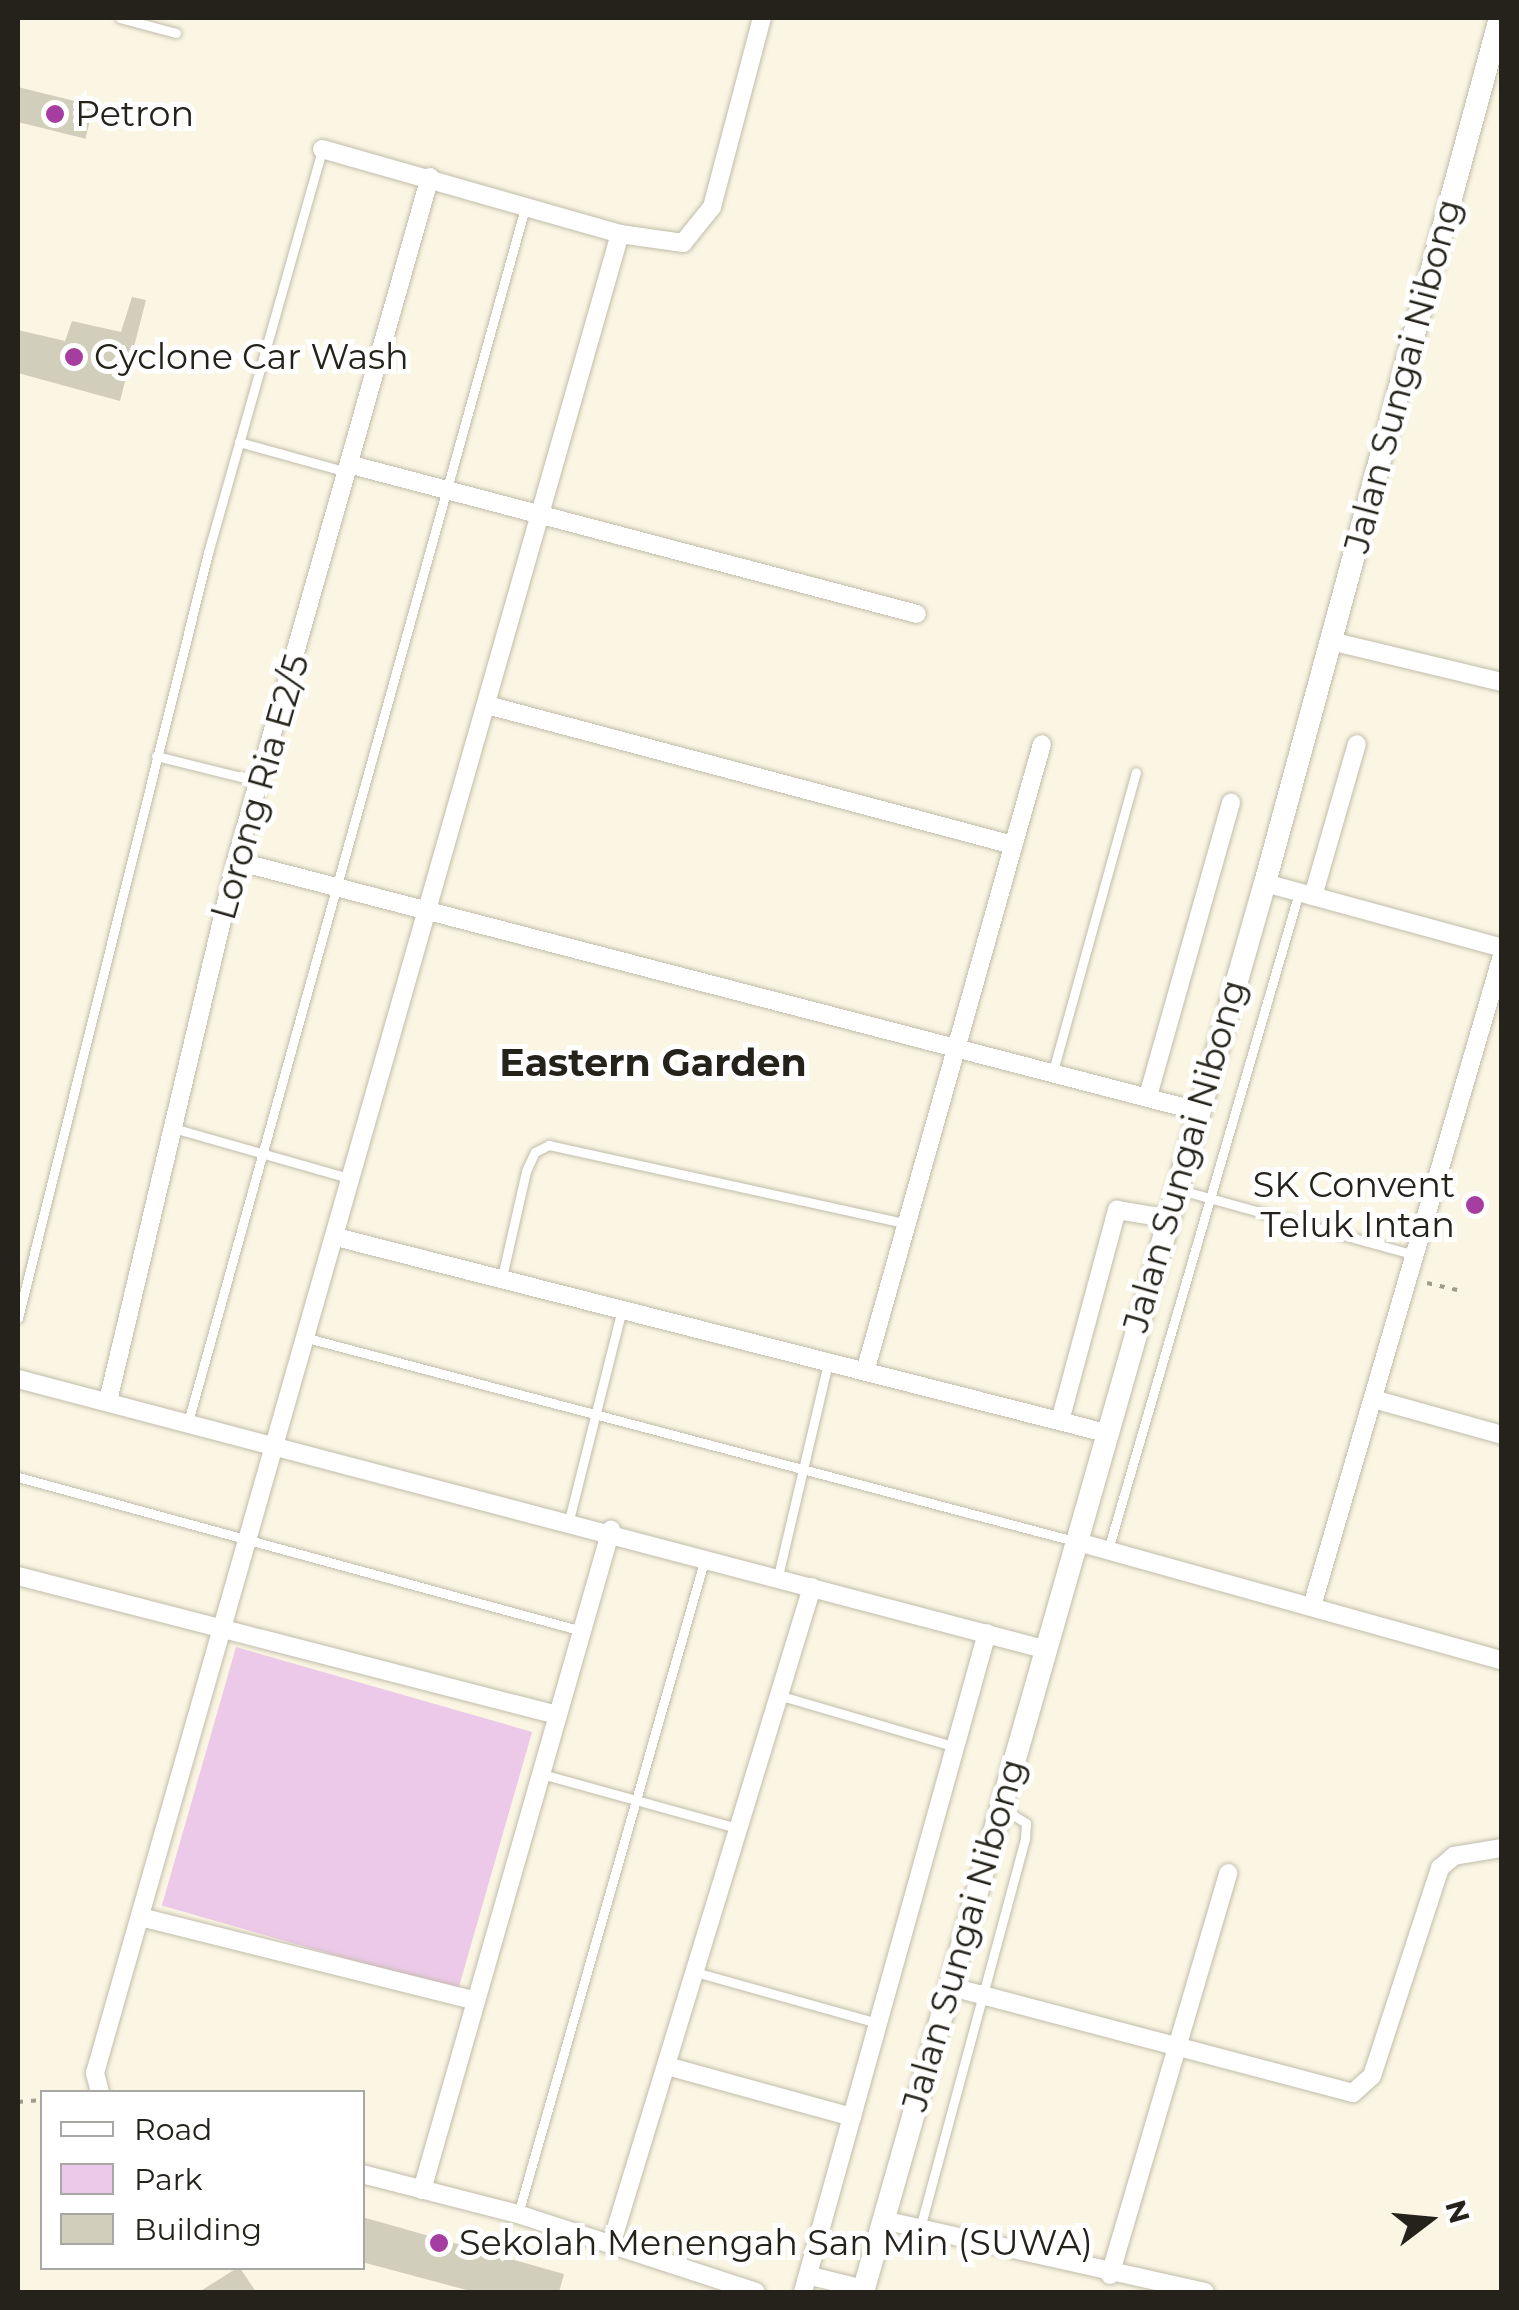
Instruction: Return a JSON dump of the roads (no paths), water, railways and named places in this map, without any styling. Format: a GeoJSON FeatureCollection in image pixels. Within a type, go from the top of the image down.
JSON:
{"type":"FeatureCollection","features":[{"type":"Feature","properties":{"kind":"street"},"geometry":{"type":"LineString","coordinates":[[322,149],[665,245],[694,239],[712,208],[762,18]]}},
{"type":"Feature","properties":{"kind":"street","name":"Jalan Sungai Nibong"},"geometry":{"type":"LineString","coordinates":[[863,2291],[1048,1650],[1166,1218],[1265,883],[1500,18]]}},
{"type":"Feature","properties":{"kind":"street","name":"Lorong Ria E2/5"},"geometry":{"type":"LineString","coordinates":[[108,1401],[236,862],[430,177]]}},
{"type":"Feature","properties":{"kind":"street"},"geometry":{"type":"LineString","coordinates":[[99,2090],[95,2073],[308,1338],[620,234]]}},
{"type":"Feature","properties":{"kind":"street"},"geometry":{"type":"LineString","coordinates":[[350,469],[443,489],[917,614]]}},
{"type":"Feature","properties":{"kind":"street"},"geometry":{"type":"LineString","coordinates":[[1331,640],[1502,682]]}},
{"type":"Feature","properties":{"kind":"street"},"geometry":{"type":"LineString","coordinates":[[487,704],[1013,846]]}},
{"type":"Feature","properties":{"kind":"street"},"geometry":{"type":"LineString","coordinates":[[866,1368],[1042,744]]}},
{"type":"Feature","properties":{"kind":"street"},"geometry":{"type":"LineString","coordinates":[[1306,894],[1357,744]]}},
{"type":"Feature","properties":{"kind":"street"},"geometry":{"type":"LineString","coordinates":[[1148,1096],[1231,802]]}},
{"type":"Feature","properties":{"kind":"street"},"geometry":{"type":"LineString","coordinates":[[236,862],[1198,1111]]}},
{"type":"Feature","properties":{"kind":"street"},"geometry":{"type":"LineString","coordinates":[[1265,883],[1502,948]]}},
{"type":"Feature","properties":{"kind":"street"},"geometry":{"type":"LineString","coordinates":[[1312,1606],[1377,1400],[1502,956]]}},
{"type":"Feature","properties":{"kind":"street"},"geometry":{"type":"LineString","coordinates":[[1060,1420],[1117,1210],[1166,1218]]}},
{"type":"Feature","properties":{"kind":"street"},"geometry":{"type":"LineString","coordinates":[[336,1236],[866,1368],[1106,1433]]}},
{"type":"Feature","properties":{"kind":"street"},"geometry":{"type":"LineString","coordinates":[[18,1379],[611,1530],[1048,1650]]}},
{"type":"Feature","properties":{"kind":"street"},"geometry":{"type":"LineString","coordinates":[[1377,1400],[1502,1435]]}},
{"type":"Feature","properties":{"kind":"street"},"geometry":{"type":"LineString","coordinates":[[422,2190],[473,2000],[611,1530]]}},
{"type":"Feature","properties":{"kind":"street"},"geometry":{"type":"LineString","coordinates":[[1078,1542],[1502,1660]]}},
{"type":"Feature","properties":{"kind":"street"},"geometry":{"type":"LineString","coordinates":[[18,1576],[557,1715]]}},
{"type":"Feature","properties":{"kind":"street"},"geometry":{"type":"LineString","coordinates":[[611,2245],[812,1587]]}},
{"type":"Feature","properties":{"kind":"street"},"geometry":{"type":"LineString","coordinates":[[863,2291],[806,2284],[987,1633]]}},
{"type":"Feature","properties":{"kind":"street"},"geometry":{"type":"LineString","coordinates":[[948,1986],[1332,2092],[1368,2084],[1440,1868],[1454,1856],[1502,1848]]}},
{"type":"Feature","properties":{"kind":"street"},"geometry":{"type":"LineString","coordinates":[[1110,2275],[1228,1873]]}},
{"type":"Feature","properties":{"kind":"street"},"geometry":{"type":"LineString","coordinates":[[140,1916],[473,2000]]}},
{"type":"Feature","properties":{"kind":"street"},"geometry":{"type":"LineString","coordinates":[[667,2066],[852,2116]]}},
{"type":"Feature","properties":{"kind":"street"},"geometry":{"type":"LineString","coordinates":[[365,2175],[518,2214],[756,2292]]}},
{"type":"Feature","properties":{"kind":"street"},"geometry":{"type":"LineString","coordinates":[[883,2220],[1161,2288],[1206,2292]]}},
{"type":"Feature","properties":{"kind":"lane"},"geometry":{"type":"LineString","coordinates":[[120,18],[176,33]]}},
{"type":"Feature","properties":{"kind":"lane"},"geometry":{"type":"LineString","coordinates":[[18,1318],[156,756],[238,442],[322,149]]}},
{"type":"Feature","properties":{"kind":"lane"},"geometry":{"type":"LineString","coordinates":[[188,1422],[331,885],[526,206]]}},
{"type":"Feature","properties":{"kind":"lane"},"geometry":{"type":"LineString","coordinates":[[238,442],[350,469]]}},
{"type":"Feature","properties":{"kind":"lane"},"geometry":{"type":"LineString","coordinates":[[156,756],[260,782]]}},
{"type":"Feature","properties":{"kind":"lane"},"geometry":{"type":"LineString","coordinates":[[1054,1071],[1136,772]]}},
{"type":"Feature","properties":{"kind":"lane"},"geometry":{"type":"LineString","coordinates":[[1108,1550],[1210,1198],[1306,894]]}},
{"type":"Feature","properties":{"kind":"lane"},"geometry":{"type":"LineString","coordinates":[[173,1128],[352,1179]]}},
{"type":"Feature","properties":{"kind":"lane"},"geometry":{"type":"LineString","coordinates":[[502,1277],[526,1171],[535,1152],[549,1145],[904,1223]]}},
{"type":"Feature","properties":{"kind":"lane"},"geometry":{"type":"LineString","coordinates":[[1175,1188],[1418,1256]]}},
{"type":"Feature","properties":{"kind":"lane"},"geometry":{"type":"LineString","coordinates":[[570,1520],[622,1308]]}},
{"type":"Feature","properties":{"kind":"lane"},"geometry":{"type":"LineString","coordinates":[[308,1338],[1078,1542]]}},
{"type":"Feature","properties":{"kind":"lane"},"geometry":{"type":"LineString","coordinates":[[778,1576],[829,1359]]}},
{"type":"Feature","properties":{"kind":"lane"},"geometry":{"type":"LineString","coordinates":[[18,1477],[582,1630]]}},
{"type":"Feature","properties":{"kind":"lane"},"geometry":{"type":"LineString","coordinates":[[518,2214],[706,1556]]}},
{"type":"Feature","properties":{"kind":"lane"},"geometry":{"type":"LineString","coordinates":[[778,1695],[956,1747]]}},
{"type":"Feature","properties":{"kind":"lane"},"geometry":{"type":"LineString","coordinates":[[540,1773],[738,1828]]}},
{"type":"Feature","properties":{"kind":"lane"},"geometry":{"type":"LineString","coordinates":[[920,2228],[1025,1838],[1026,1822],[1001,1808]]}},
{"type":"Feature","properties":{"kind":"lane"},"geometry":{"type":"LineString","coordinates":[[695,1972],[878,2023]]}},
{"type":"Feature","properties":{"kind":"place","name":"Petron"},"geometry":{"type":"Point","coordinates":[55,114]}},
{"type":"Feature","properties":{"kind":"place","name":"Cyclone Car Wash"},"geometry":{"type":"Point","coordinates":[74,357]}},
{"type":"Feature","properties":{"kind":"place","name":"SK Convent Teluk Intan"},"geometry":{"type":"Point","coordinates":[1475,1205]}},
{"type":"Feature","properties":{"kind":"place","name":"Sekolah Menengah San Min (SUWA)"},"geometry":{"type":"Point","coordinates":[439,2243]}},
{"type":"Feature","properties":{"kind":"district","name":"Eastern Garden"},"geometry":{"type":"Point","coordinates":[653,1063]}}]}
